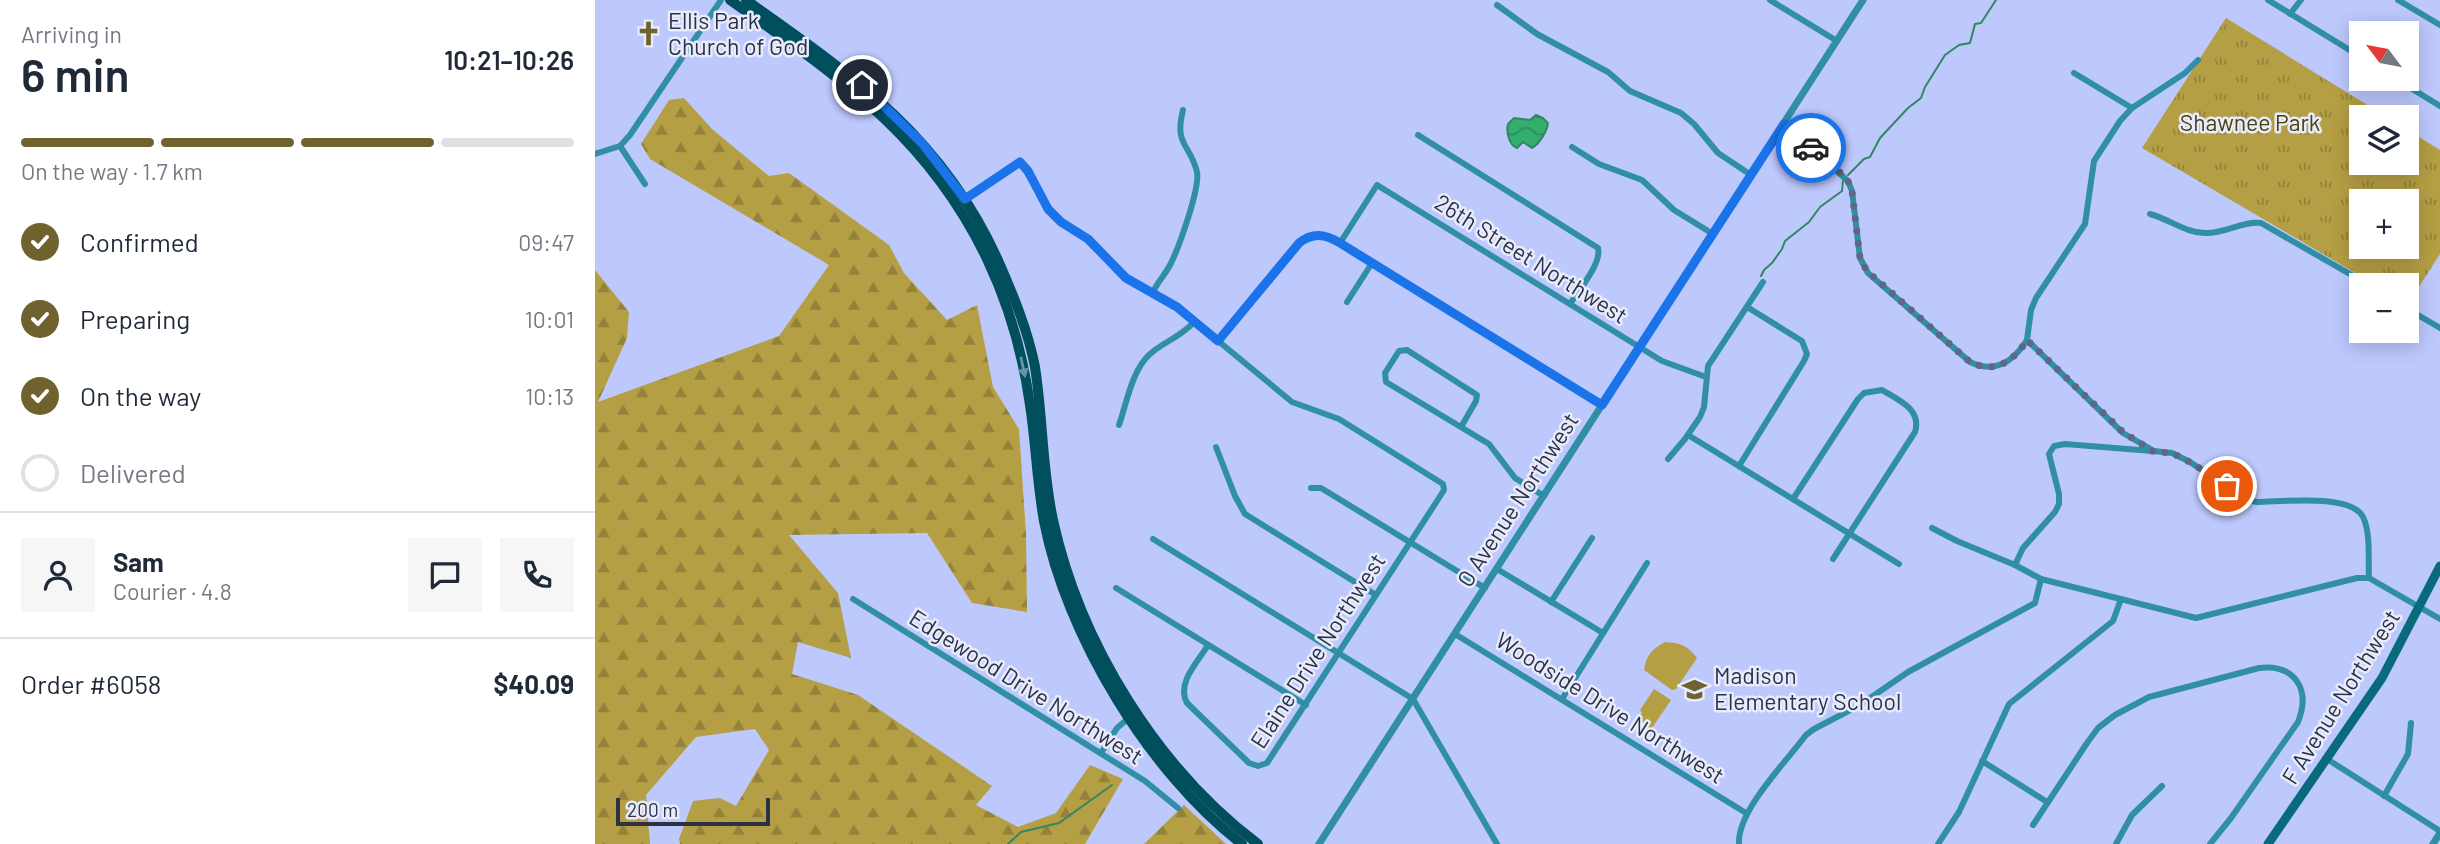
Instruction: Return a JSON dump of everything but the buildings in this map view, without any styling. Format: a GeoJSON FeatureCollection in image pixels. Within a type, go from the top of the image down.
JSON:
{"type":"FeatureCollection","features":[{"type":"Feature","properties":{"kind":"main road"},"geometry":{"type":"LineString","coordinates":[[730,0],[868,102],[960,201]]}},
{"type":"Feature","properties":{"kind":"main road"},"geometry":{"type":"LineString","coordinates":[[746,0],[876,96],[923,144],[960,201],[988,261],[1016,336],[1031,406],[1044,520],[1061,585],[1089,650],[1134,715],[1171,776],[1241,844]]}},
{"type":"Feature","properties":{"kind":"main road","name":"F Avenue Northwest"},"geometry":{"type":"LineString","coordinates":[[2268,844],[2382,678],[2440,566]]}},
{"type":"Feature","properties":{"kind":"main road"},"geometry":{"type":"LineString","coordinates":[[1134,715],[1206,800],[1258,844]]}},
{"type":"Feature","properties":{"kind":"street"},"geometry":{"type":"LineString","coordinates":[[595,154],[620,146],[630,135],[721,0]]}},
{"type":"Feature","properties":{"kind":"street"},"geometry":{"type":"LineString","coordinates":[[1770,0],[1837,41]]}},
{"type":"Feature","properties":{"kind":"street","name":"O Avenue Northwest"},"geometry":{"type":"LineString","coordinates":[[1319,844],[1863,0]]}},
{"type":"Feature","properties":{"kind":"street"},"geometry":{"type":"LineString","coordinates":[[2268,0],[2349,50]]}},
{"type":"Feature","properties":{"kind":"street"},"geometry":{"type":"LineString","coordinates":[[2290,14],[2301,0]]}},
{"type":"Feature","properties":{"kind":"street"},"geometry":{"type":"LineString","coordinates":[[2398,0],[2440,25]]}},
{"type":"Feature","properties":{"kind":"street"},"geometry":{"type":"LineString","coordinates":[[1497,5],[1537,34],[1608,72],[1630,91],[1681,113],[1718,153],[1751,175]]}},
{"type":"Feature","properties":{"kind":"street"},"geometry":{"type":"LineString","coordinates":[[1784,124],[1848,181],[1852,191],[1860,258],[1867,271],[1970,362],[1981,367],[2002,365],[2020,351],[2027,340],[2031,310],[2036,298],[2085,224],[2094,161],[2132,108],[2178,78],[2198,60]]}},
{"type":"Feature","properties":{"kind":"street"},"geometry":{"type":"LineString","coordinates":[[2074,73],[2132,108]]}},
{"type":"Feature","properties":{"kind":"street"},"geometry":{"type":"LineString","coordinates":[[2416,91],[2440,106]]}},
{"type":"Feature","properties":{"kind":"street"},"geometry":{"type":"LineString","coordinates":[[1152,294],[1174,258],[1197,186],[1197,173],[1180,136],[1179,126],[1183,110]]}},
{"type":"Feature","properties":{"kind":"street"},"geometry":{"type":"LineString","coordinates":[[1418,135],[1598,248],[1600,254],[1597,262],[1570,304]]}},
{"type":"Feature","properties":{"kind":"street"},"geometry":{"type":"LineString","coordinates":[[620,146],[645,184]]}},
{"type":"Feature","properties":{"kind":"street"},"geometry":{"type":"LineString","coordinates":[[1572,147],[1599,164],[1642,180],[1674,210],[1713,234]]}},
{"type":"Feature","properties":{"kind":"street"},"geometry":{"type":"LineString","coordinates":[[960,201],[1020,162],[1055,217],[1088,239],[1126,278],[1177,307],[1218,341],[1299,243],[1316,235],[1326,236],[1602,405]]}},
{"type":"Feature","properties":{"kind":"street","name":"26th Street Northwest"},"geometry":{"type":"LineString","coordinates":[[1340,243],[1377,185],[1661,361],[1706,377]]}},
{"type":"Feature","properties":{"kind":"street"},"geometry":{"type":"LineString","coordinates":[[2150,214],[2184,229],[2206,233],[2261,223],[2349,274]]}},
{"type":"Feature","properties":{"kind":"street"},"geometry":{"type":"LineString","coordinates":[[1347,302],[1372,263]]}},
{"type":"Feature","properties":{"kind":"street"},"geometry":{"type":"LineString","coordinates":[[1668,459],[1688,435],[1704,407],[1708,366],[1763,282]]}},
{"type":"Feature","properties":{"kind":"street"},"geometry":{"type":"LineString","coordinates":[[1739,466],[1807,354],[1804,344],[1747,307]]}},
{"type":"Feature","properties":{"kind":"street"},"geometry":{"type":"LineString","coordinates":[[2419,315],[2440,328]]}},
{"type":"Feature","properties":{"kind":"street"},"geometry":{"type":"LineString","coordinates":[[1119,425],[1140,366],[1158,348],[1184,333],[1195,321]]}},
{"type":"Feature","properties":{"kind":"street"},"geometry":{"type":"LineString","coordinates":[[2027,340],[2123,432],[2154,452]]}},
{"type":"Feature","properties":{"kind":"street","name":"Elaine Drive Northwest"},"geometry":{"type":"LineString","coordinates":[[1208,645],[1185,682],[1183,696],[1249,763],[1262,765],[1271,760],[1444,490],[1443,484],[1339,419],[1292,402],[1218,341]]}},
{"type":"Feature","properties":{"kind":"street"},"geometry":{"type":"LineString","coordinates":[[1461,427],[1477,395],[1407,350],[1399,351],[1385,373],[1384,380],[1461,427],[1489,444],[1515,478],[1543,496]]}},
{"type":"Feature","properties":{"kind":"street"},"geometry":{"type":"LineString","coordinates":[[1793,499],[1864,393],[1882,390],[1912,410],[1916,417],[1915,432],[1833,559]]}},
{"type":"Feature","properties":{"kind":"street"},"geometry":{"type":"LineString","coordinates":[[2119,450],[2123,432]]}},
{"type":"Feature","properties":{"kind":"street"},"geometry":{"type":"LineString","coordinates":[[1688,435],[1899,564]]}},
{"type":"Feature","properties":{"kind":"street"},"geometry":{"type":"LineString","coordinates":[[2015,565],[2028,541],[2059,504],[2049,454],[2057,444],[2172,453],[2246,500],[2344,503],[2354,507],[2363,516],[2367,530],[2369,578]]}},
{"type":"Feature","properties":{"kind":"street"},"geometry":{"type":"LineString","coordinates":[[1216,447],[1245,514],[1376,595]]}},
{"type":"Feature","properties":{"kind":"street"},"geometry":{"type":"LineString","coordinates":[[1311,488],[1321,488],[1485,588]]}},
{"type":"Feature","properties":{"kind":"street"},"geometry":{"type":"LineString","coordinates":[[1932,528],[2042,579],[2196,618],[2357,578],[2369,578],[2440,620]]}},
{"type":"Feature","properties":{"kind":"street"},"geometry":{"type":"LineString","coordinates":[[1551,602],[1592,538]]}},
{"type":"Feature","properties":{"kind":"street"},"geometry":{"type":"LineString","coordinates":[[1153,539],[1413,699],[1497,844]]}},
{"type":"Feature","properties":{"kind":"street"},"geometry":{"type":"LineString","coordinates":[[1562,699],[1647,563]]}},
{"type":"Feature","properties":{"kind":"street"},"geometry":{"type":"LineString","coordinates":[[1497,569],[1603,634]]}},
{"type":"Feature","properties":{"kind":"street"},"geometry":{"type":"LineString","coordinates":[[1738,844],[1739,830],[1746,813],[1806,735],[1860,705],[1908,672],[2035,603],[2042,579]]}},
{"type":"Feature","properties":{"kind":"street"},"geometry":{"type":"LineString","coordinates":[[1116,588],[1306,705]]}},
{"type":"Feature","properties":{"kind":"street","name":"Edgewood Drive Northwest"},"geometry":{"type":"LineString","coordinates":[[853,599],[1101,752],[1156,788],[1178,808]]}},
{"type":"Feature","properties":{"kind":"street"},"geometry":{"type":"LineString","coordinates":[[1938,844],[1959,812],[2009,704],[2113,621],[2121,599]]}},
{"type":"Feature","properties":{"kind":"street","name":"Woodside Drive Northwest"},"geometry":{"type":"LineString","coordinates":[[1455,634],[1746,813]]}},
{"type":"Feature","properties":{"kind":"street"},"geometry":{"type":"LineString","coordinates":[[2033,825],[2098,728],[2132,705],[2149,697],[2259,668],[2283,669],[2301,686],[2303,710],[2298,722],[2210,844]]}},
{"type":"Feature","properties":{"kind":"street"},"geometry":{"type":"LineString","coordinates":[[1101,752],[1117,728],[1134,715]]}},
{"type":"Feature","properties":{"kind":"street"},"geometry":{"type":"LineString","coordinates":[[2384,796],[2408,754],[2411,723]]}},
{"type":"Feature","properties":{"kind":"street"},"geometry":{"type":"LineString","coordinates":[[2327,759],[2440,832],[2433,844]]}},
{"type":"Feature","properties":{"kind":"street"},"geometry":{"type":"LineString","coordinates":[[1982,761],[2047,802]]}},
{"type":"Feature","properties":{"kind":"street"},"geometry":{"type":"LineString","coordinates":[[2116,844],[2132,815],[2162,786]]}},
{"type":"Feature","properties":{"kind":"green space","name":"Shawnee Park"},"geometry":{"type":"Polygon","coordinates":[[[2226,18],[2367,105],[2349,105],[2349,175],[2419,175],[2419,137],[2440,150],[2440,254],[2419,287],[2419,273],[2356,273],[2142,148],[2226,18]]]}},
{"type":"Feature","properties":{"kind":"green space"},"geometry":{"type":"Polygon","coordinates":[[[684,98],[712,129],[769,176],[789,173],[889,245],[904,273],[947,320],[977,305],[993,387],[1019,429],[1026,534],[1027,612],[972,603],[927,533],[789,535],[838,593],[851,658],[798,642],[792,674],[858,695],[992,786],[976,805],[1018,827],[1056,813],[1090,765],[1123,779],[1085,844],[680,844],[679,839],[693,801],[720,798],[736,806],[769,750],[755,729],[696,737],[646,795],[650,844],[595,844],[595,270],[629,312],[627,338],[598,402],[779,336],[829,265],[650,159],[641,144],[669,100],[684,98]]]}},
{"type":"Feature","properties":{"kind":"green space"},"geometry":{"type":"Polygon","coordinates":[[[1665,642],[1683,646],[1697,658],[1676,689],[1672,690],[1644,670],[1650,653],[1665,642]]]}},
{"type":"Feature","properties":{"kind":"green space"},"geometry":{"type":"Polygon","coordinates":[[[1654,689],[1671,700],[1650,731],[1636,722],[1642,713],[1640,710],[1654,689]]]}},
{"type":"Feature","properties":{"kind":"green space"},"geometry":{"type":"Polygon","coordinates":[[[1184,805],[1226,844],[1144,844],[1184,805]]]}},
{"type":"Feature","properties":{"kind":"water"},"geometry":{"type":"Polygon","coordinates":[[[1536,115],[1548,123],[1542,137],[1532,148],[1523,142],[1517,148],[1509,138],[1508,124],[1514,118],[1530,120],[1536,115]]]}},
{"type":"Feature","properties":{"kind":"waterway"},"geometry":{"type":"LineString","coordinates":[[1848,175],[1864,159],[1870,157],[1880,138],[1921,98],[1945,55],[1959,45],[1970,43],[1975,24],[1981,23],[1996,0]]}},
{"type":"Feature","properties":{"kind":"waterway"},"geometry":{"type":"LineString","coordinates":[[1761,276],[1785,241],[1809,222],[1820,207],[1842,191],[1843,180]]}},
{"type":"Feature","properties":{"kind":"waterway"},"geometry":{"type":"LineString","coordinates":[[1008,844],[1021,832],[1059,823],[1112,785]]}},
{"type":"Feature","properties":{"kind":"way so far"},"geometry":{"type":"LineString","coordinates":[[1811,148],[1848,181],[1852,191],[1860,258],[1867,271],[1970,362],[1991,368],[2002,365],[2020,351],[2027,340],[2123,432],[2154,452],[2172,453],[2190,462],[2227,486]]}},
{"type":"Feature","properties":{"kind":"place","name":"Ellis Park Church of God"},"geometry":{"type":"Point","coordinates":[648,34]}},
{"type":"Feature","properties":{"kind":"place","name":"Madison Elementary School"},"geometry":{"type":"Point","coordinates":[1694,689]}},
{"type":"Feature","properties":{"kind":"route"},"geometry":{"type":"LineString","coordinates":[[862,85],[923,144],[965,199],[1020,162],[1055,217],[1094,244],[1126,278],[1177,307],[1218,341],[1299,243],[1310,236],[1321,235],[1340,243],[1602,405],[1784,124],[1811,148]]}}]}
